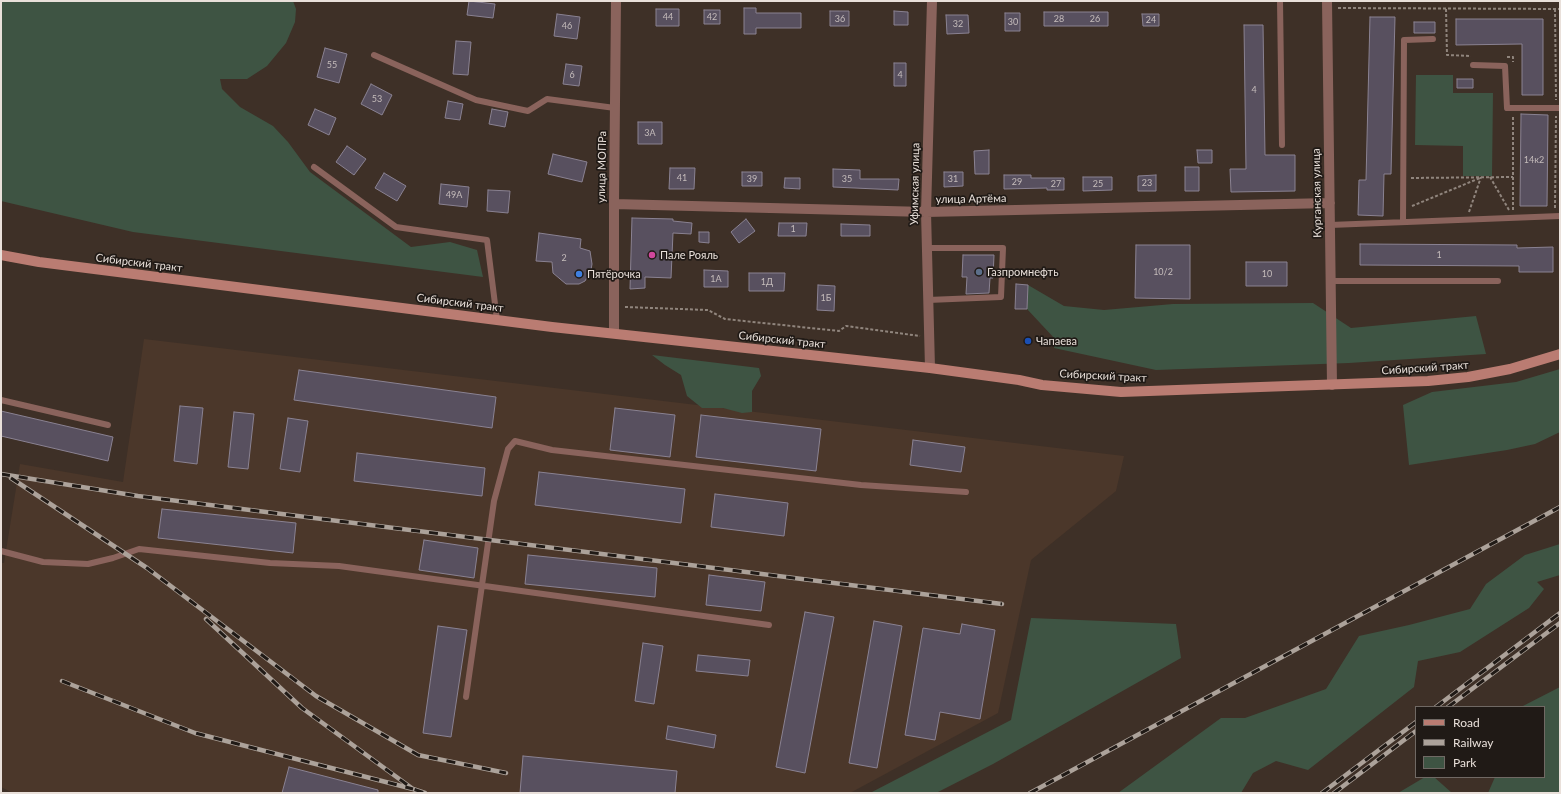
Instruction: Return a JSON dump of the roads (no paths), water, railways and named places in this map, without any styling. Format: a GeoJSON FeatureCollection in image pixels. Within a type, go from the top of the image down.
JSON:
{"type":"FeatureCollection","features":[{"type":"Feature","properties":{"kind":"main road","name":"Сибирский тракт"},"geometry":{"type":"LineString","coordinates":[[1,255],[39,262],[497,320],[930,368],[1019,380],[1042,385],[1121,392],[1428,381],[1468,377],[1510,369],[1560,354]]}},
{"type":"Feature","properties":{"kind":"street","name":"улица МОПРа"},"geometry":{"type":"LineString","coordinates":[[614,333],[616,1]]}},
{"type":"Feature","properties":{"kind":"street","name":"Уфимская улица"},"geometry":{"type":"LineString","coordinates":[[930,368],[926,212],[932,1]]}},
{"type":"Feature","properties":{"kind":"street","name":"Курганская улица"},"geometry":{"type":"LineString","coordinates":[[1327,5],[1332,385]]}},
{"type":"Feature","properties":{"kind":"street","name":"улица Артёма"},"geometry":{"type":"LineString","coordinates":[[614,204],[926,212],[1330,203]]}},
{"type":"Feature","properties":{"kind":"lane"},"geometry":{"type":"LineString","coordinates":[[1280,1],[1282,146]]}},
{"type":"Feature","properties":{"kind":"lane"},"geometry":{"type":"LineString","coordinates":[[1403,222],[1404,40],[1433,39]]}},
{"type":"Feature","properties":{"kind":"lane"},"geometry":{"type":"LineString","coordinates":[[374,56],[476,100],[528,111],[547,99],[615,108]]}},
{"type":"Feature","properties":{"kind":"lane"},"geometry":{"type":"LineString","coordinates":[[1473,65],[1505,66],[1507,108],[1560,108]]}},
{"type":"Feature","properties":{"kind":"lane"},"geometry":{"type":"LineString","coordinates":[[314,166],[396,227],[486,240],[497,320]]}},
{"type":"Feature","properties":{"kind":"lane"},"geometry":{"type":"LineString","coordinates":[[1330,225],[1560,216]]}},
{"type":"Feature","properties":{"kind":"lane"},"geometry":{"type":"LineString","coordinates":[[926,248],[1003,248],[1001,298],[928,300]]}},
{"type":"Feature","properties":{"kind":"lane"},"geometry":{"type":"LineString","coordinates":[[1331,281],[1498,281]]}},
{"type":"Feature","properties":{"kind":"lane"},"geometry":{"type":"LineString","coordinates":[[1,400],[108,426]]}},
{"type":"Feature","properties":{"kind":"lane"},"geometry":{"type":"LineString","coordinates":[[466,697],[494,500],[508,449],[516,441],[552,450],[830,482],[966,492]]}},
{"type":"Feature","properties":{"kind":"lane"},"geometry":{"type":"LineString","coordinates":[[1,551],[43,562],[88,564],[114,558],[139,549],[270,562],[339,566],[769,625]]}},
{"type":"Feature","properties":{"kind":"railway"},"geometry":{"type":"LineString","coordinates":[[1,474],[138,496],[1002,604]]}},
{"type":"Feature","properties":{"kind":"railway"},"geometry":{"type":"LineString","coordinates":[[11,478],[147,568],[316,696],[418,755],[506,773]]}},
{"type":"Feature","properties":{"kind":"railway"},"geometry":{"type":"LineString","coordinates":[[1030,793],[1560,507]]}},
{"type":"Feature","properties":{"kind":"railway"},"geometry":{"type":"LineString","coordinates":[[1437,706],[1560,613]]}},
{"type":"Feature","properties":{"kind":"railway"},"geometry":{"type":"LineString","coordinates":[[206,619],[302,708],[413,789],[425,793]]}},
{"type":"Feature","properties":{"kind":"railway"},"geometry":{"type":"LineString","coordinates":[[1449,706],[1560,623]]}},
{"type":"Feature","properties":{"kind":"railway"},"geometry":{"type":"LineString","coordinates":[[62,681],[195,733],[413,789]]}},
{"type":"Feature","properties":{"kind":"railway"},"geometry":{"type":"LineString","coordinates":[[1322,793],[1415,723]]}},
{"type":"Feature","properties":{"kind":"railway"},"geometry":{"type":"LineString","coordinates":[[1334,793],[1415,732]]}},
{"type":"Feature","properties":{"kind":"place","name":"Пале Рояль"},"geometry":{"type":"Point","coordinates":[652,255]}},
{"type":"Feature","properties":{"kind":"place","name":"Газпромнефть"},"geometry":{"type":"Point","coordinates":[979,272]}},
{"type":"Feature","properties":{"kind":"place","name":"Пятёрочка"},"geometry":{"type":"Point","coordinates":[579,274]}},
{"type":"Feature","properties":{"kind":"place","name":"Чапаева"},"geometry":{"type":"Point","coordinates":[1028,341]}}]}
